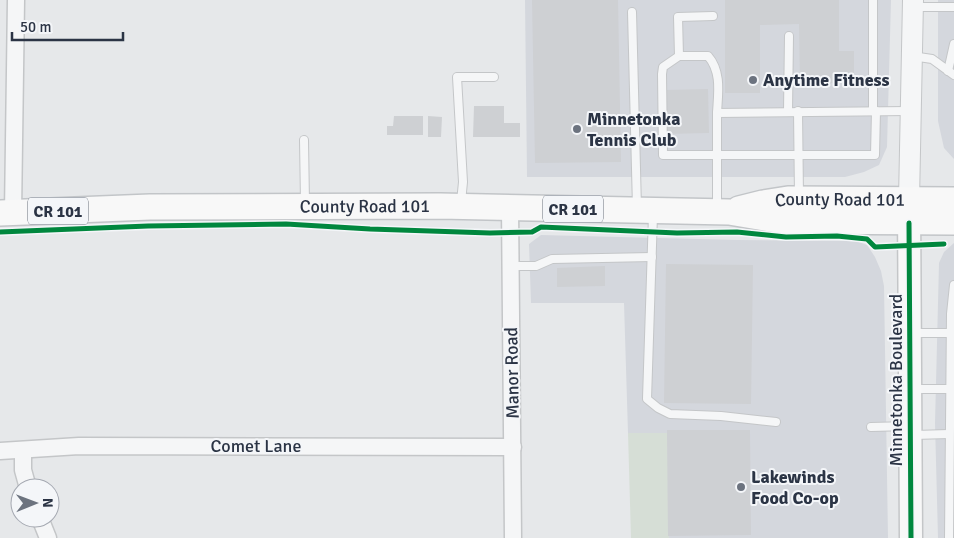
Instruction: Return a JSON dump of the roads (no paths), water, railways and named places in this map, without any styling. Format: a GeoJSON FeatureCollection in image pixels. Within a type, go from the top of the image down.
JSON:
{"type":"FeatureCollection","features":[{"type":"Feature","properties":{"kind":"main road","name":"County Road 101"},"geometry":{"type":"LineString","coordinates":[[723,211],[763,203],[799,199],[909,211],[954,222]]}},
{"type":"Feature","properties":{"kind":"main road","name":"County Road 101"},"geometry":{"type":"LineString","coordinates":[[7,213],[150,207],[460,207],[723,211],[783,221],[909,211],[954,200]]}},
{"type":"Feature","properties":{"kind":"main road","name":"Minnetonka Boulevard"},"geometry":{"type":"LineString","coordinates":[[909,211],[911,538]]}},
{"type":"Feature","properties":{"kind":"street"},"geometry":{"type":"LineString","coordinates":[[7,213],[16,0]]}},
{"type":"Feature","properties":{"kind":"street","name":"Minnetonka Boulevard"},"geometry":{"type":"LineString","coordinates":[[909,211],[913,3]]}},
{"type":"Feature","properties":{"kind":"street","name":"Manor Road"},"geometry":{"type":"LineString","coordinates":[[510,208],[513,538]]}},
{"type":"Feature","properties":{"kind":"street","name":"Comet Lane"},"geometry":{"type":"LineString","coordinates":[[0,451],[79,446],[513,447]]}},
{"type":"Feature","properties":{"kind":"street"},"geometry":{"type":"LineString","coordinates":[[23,450],[23,470],[25,478]]}},
{"type":"Feature","properties":{"kind":"lane"},"geometry":{"type":"LineString","coordinates":[[723,211],[717,155],[719,82],[714,63],[708,56],[679,56],[664,67],[662,74],[663,155],[717,155],[798,155],[875,155],[872,0]]}},
{"type":"Feature","properties":{"kind":"lane"},"geometry":{"type":"LineString","coordinates":[[913,3],[954,7]]}},
{"type":"Feature","properties":{"kind":"lane"},"geometry":{"type":"LineString","coordinates":[[632,12],[645,210],[652,257],[647,399],[658,408],[670,414],[722,416],[776,422]]}},
{"type":"Feature","properties":{"kind":"lane"},"geometry":{"type":"LineString","coordinates":[[679,56],[678,17],[713,16]]}},
{"type":"Feature","properties":{"kind":"lane"},"geometry":{"type":"LineString","coordinates":[[788,111],[789,36]]}},
{"type":"Feature","properties":{"kind":"lane"},"geometry":{"type":"LineString","coordinates":[[951,73],[954,44]]}},
{"type":"Feature","properties":{"kind":"lane"},"geometry":{"type":"LineString","coordinates":[[912,56],[932,59],[951,73]]}},
{"type":"Feature","properties":{"kind":"lane"},"geometry":{"type":"LineString","coordinates":[[460,207],[464,182],[457,77],[494,77]]}},
{"type":"Feature","properties":{"kind":"lane"},"geometry":{"type":"LineString","coordinates":[[717,113],[788,111],[911,112]]}},
{"type":"Feature","properties":{"kind":"lane"},"geometry":{"type":"LineString","coordinates":[[798,111],[799,199]]}},
{"type":"Feature","properties":{"kind":"lane"},"geometry":{"type":"LineString","coordinates":[[304,140],[305,206]]}},
{"type":"Feature","properties":{"kind":"lane"},"geometry":{"type":"LineString","coordinates":[[511,266],[536,266],[552,260],[652,257]]}},
{"type":"Feature","properties":{"kind":"lane"},"geometry":{"type":"LineString","coordinates":[[948,538],[949,434],[952,389],[951,333],[954,285]]}},
{"type":"Feature","properties":{"kind":"lane"},"geometry":{"type":"LineString","coordinates":[[910,333],[951,333]]}},
{"type":"Feature","properties":{"kind":"lane"},"geometry":{"type":"LineString","coordinates":[[910,390],[952,389]]}},
{"type":"Feature","properties":{"kind":"lane"},"geometry":{"type":"LineString","coordinates":[[872,427],[949,434]]}},
{"type":"Feature","properties":{"kind":"place","name":"Anytime Fitness"},"geometry":{"type":"Point","coordinates":[753,80]}},
{"type":"Feature","properties":{"kind":"place","name":"Minnetonka Tennis Club"},"geometry":{"type":"Point","coordinates":[577,129]}},
{"type":"Feature","properties":{"kind":"place","name":"Lakewinds Food Co-op"},"geometry":{"type":"Point","coordinates":[741,487]}}]}
